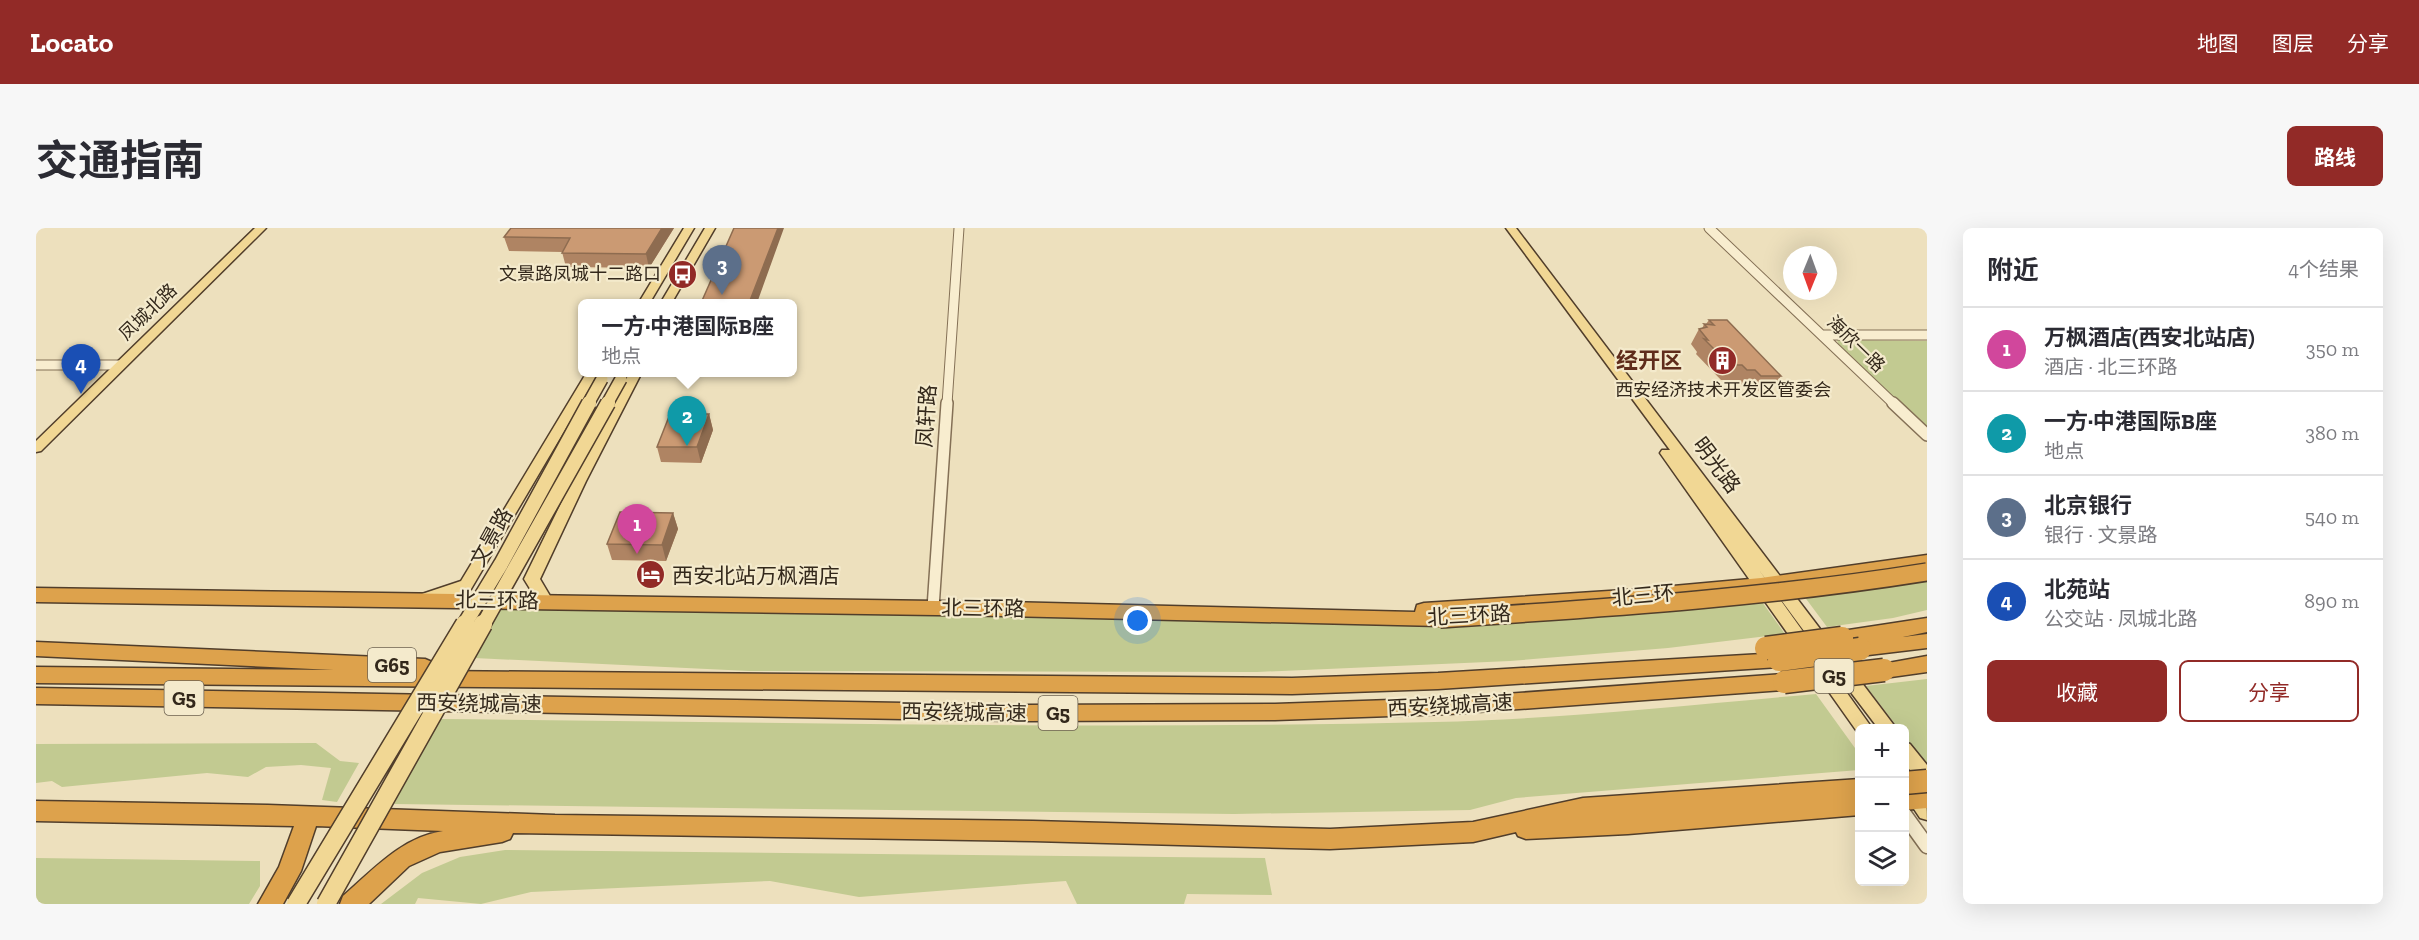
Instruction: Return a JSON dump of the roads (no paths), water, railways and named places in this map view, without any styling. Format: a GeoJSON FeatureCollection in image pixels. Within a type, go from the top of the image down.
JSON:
{"type":"FeatureCollection","features":[{"type":"Feature","properties":{"kind":"highway","name":"北三环"},"geometry":{"type":"LineString","coordinates":[[1357,616],[1640,596],[1769,583],[1927,561]]}},
{"type":"Feature","properties":{"kind":"highway","name":"北三环路"},"geometry":{"type":"LineString","coordinates":[[36,595],[544,601],[1440,619],[1711,600],[1927,572]]}},
{"type":"Feature","properties":{"kind":"highway"},"geometry":{"type":"LineString","coordinates":[[1772,654],[1842,638],[1927,625]]}},
{"type":"Feature","properties":{"kind":"highway","name":"西安绕城高速"},"geometry":{"type":"LineString","coordinates":[[36,675],[1292,686],[1438,681],[1624,668],[1772,654],[1860,649],[1927,641]]}},
{"type":"Feature","properties":{"kind":"highway","name":"G65"},"geometry":{"type":"LineString","coordinates":[[36,649],[748,682]]}},
{"type":"Feature","properties":{"kind":"highway","name":"西安绕城高速"},"geometry":{"type":"LineString","coordinates":[[36,696],[1025,713],[1275,712],[1460,705],[1784,682],[1927,664]]}},
{"type":"Feature","properties":{"kind":"highway"},"geometry":{"type":"LineString","coordinates":[[36,708],[332,700]]}},
{"type":"Feature","properties":{"kind":"highway"},"geometry":{"type":"LineString","coordinates":[[1473,832],[1583,808],[1855,788]]}},
{"type":"Feature","properties":{"kind":"highway"},"geometry":{"type":"LineString","coordinates":[[36,811],[268,815],[555,825],[1033,831],[1330,839],[1628,824],[1855,805]]}},
{"type":"Feature","properties":{"kind":"highway"},"geometry":{"type":"LineString","coordinates":[[270,904],[293,863],[308,818]]}},
{"type":"Feature","properties":{"kind":"highway"},"geometry":{"type":"LineString","coordinates":[[352,904],[401,859],[437,842],[555,825]]}},
{"type":"Feature","properties":{"kind":"main road","name":"凤城北路"},"geometry":{"type":"LineString","coordinates":[[36,448],[115,365],[255,228]]}},
{"type":"Feature","properties":{"kind":"main road","name":"凤城北路"},"geometry":{"type":"LineString","coordinates":[[36,436],[261,228]]}},
{"type":"Feature","properties":{"kind":"main road"},"geometry":{"type":"LineString","coordinates":[[645,299],[689,228]]}},
{"type":"Feature","properties":{"kind":"main road"},"geometry":{"type":"LineString","coordinates":[[667,299],[710,228]]}},
{"type":"Feature","properties":{"kind":"main road","name":"明光路"},"geometry":{"type":"LineString","coordinates":[[1500,228],[1769,583],[1884,724]]}},
{"type":"Feature","properties":{"kind":"main road","name":"明光路"},"geometry":{"type":"LineString","coordinates":[[1511,228],[1769,583],[1861,724]]}},
{"type":"Feature","properties":{"kind":"main road"},"geometry":{"type":"LineString","coordinates":[[424,599],[466,585],[608,377]]}},
{"type":"Feature","properties":{"kind":"main road","name":"文景路"},"geometry":{"type":"LineString","coordinates":[[296,904],[501,564],[608,377]]}},
{"type":"Feature","properties":{"kind":"main road","name":"文景路"},"geometry":{"type":"LineString","coordinates":[[326,904],[608,377]]}},
{"type":"Feature","properties":{"kind":"main road"},"geometry":{"type":"LineString","coordinates":[[544,601],[532,579],[579,481],[633,377]]}},
{"type":"Feature","properties":{"kind":"main road"},"geometry":{"type":"LineString","coordinates":[[1909,765],[1916,794]]}},
{"type":"Feature","properties":{"kind":"street","name":"凤轩路"},"geometry":{"type":"LineString","coordinates":[[933,608],[958,228]]}},
{"type":"Feature","properties":{"kind":"street","name":"海欣一路"},"geometry":{"type":"LineString","coordinates":[[1709,228],[1927,435]]}},
{"type":"Feature","properties":{"kind":"street"},"geometry":{"type":"LineString","coordinates":[[1822,335],[1927,335]]}},
{"type":"Feature","properties":{"kind":"street"},"geometry":{"type":"LineString","coordinates":[[36,365],[115,365]]}},
{"type":"Feature","properties":{"kind":"street"},"geometry":{"type":"LineString","coordinates":[[1916,794],[1927,846]]}},
{"type":"Feature","properties":{"kind":"place","name":"文景路凤城十二路口"},"geometry":{"type":"Point","coordinates":[682,274]}},
{"type":"Feature","properties":{"kind":"place","name":"北京银行"},"geometry":{"type":"Point","coordinates":[722,295]}},
{"type":"Feature","properties":{"kind":"place","name":"西安经济技术开发区管委会"},"geometry":{"type":"Point","coordinates":[1723,361]}},
{"type":"Feature","properties":{"kind":"place","name":"北苑站"},"geometry":{"type":"Point","coordinates":[81,394]}},
{"type":"Feature","properties":{"kind":"place","name":"一方·中港国际B座"},"geometry":{"type":"Point","coordinates":[687,446]}},
{"type":"Feature","properties":{"kind":"place","name":"万枫酒店(西安北站店)"},"geometry":{"type":"Point","coordinates":[637,554]}},
{"type":"Feature","properties":{"kind":"place","name":"西安北站万枫酒店"},"geometry":{"type":"Point","coordinates":[651,575]}},
{"type":"Feature","properties":{"kind":"district","name":"经开区"},"geometry":{"type":"Point","coordinates":[1649,360]}}]}
